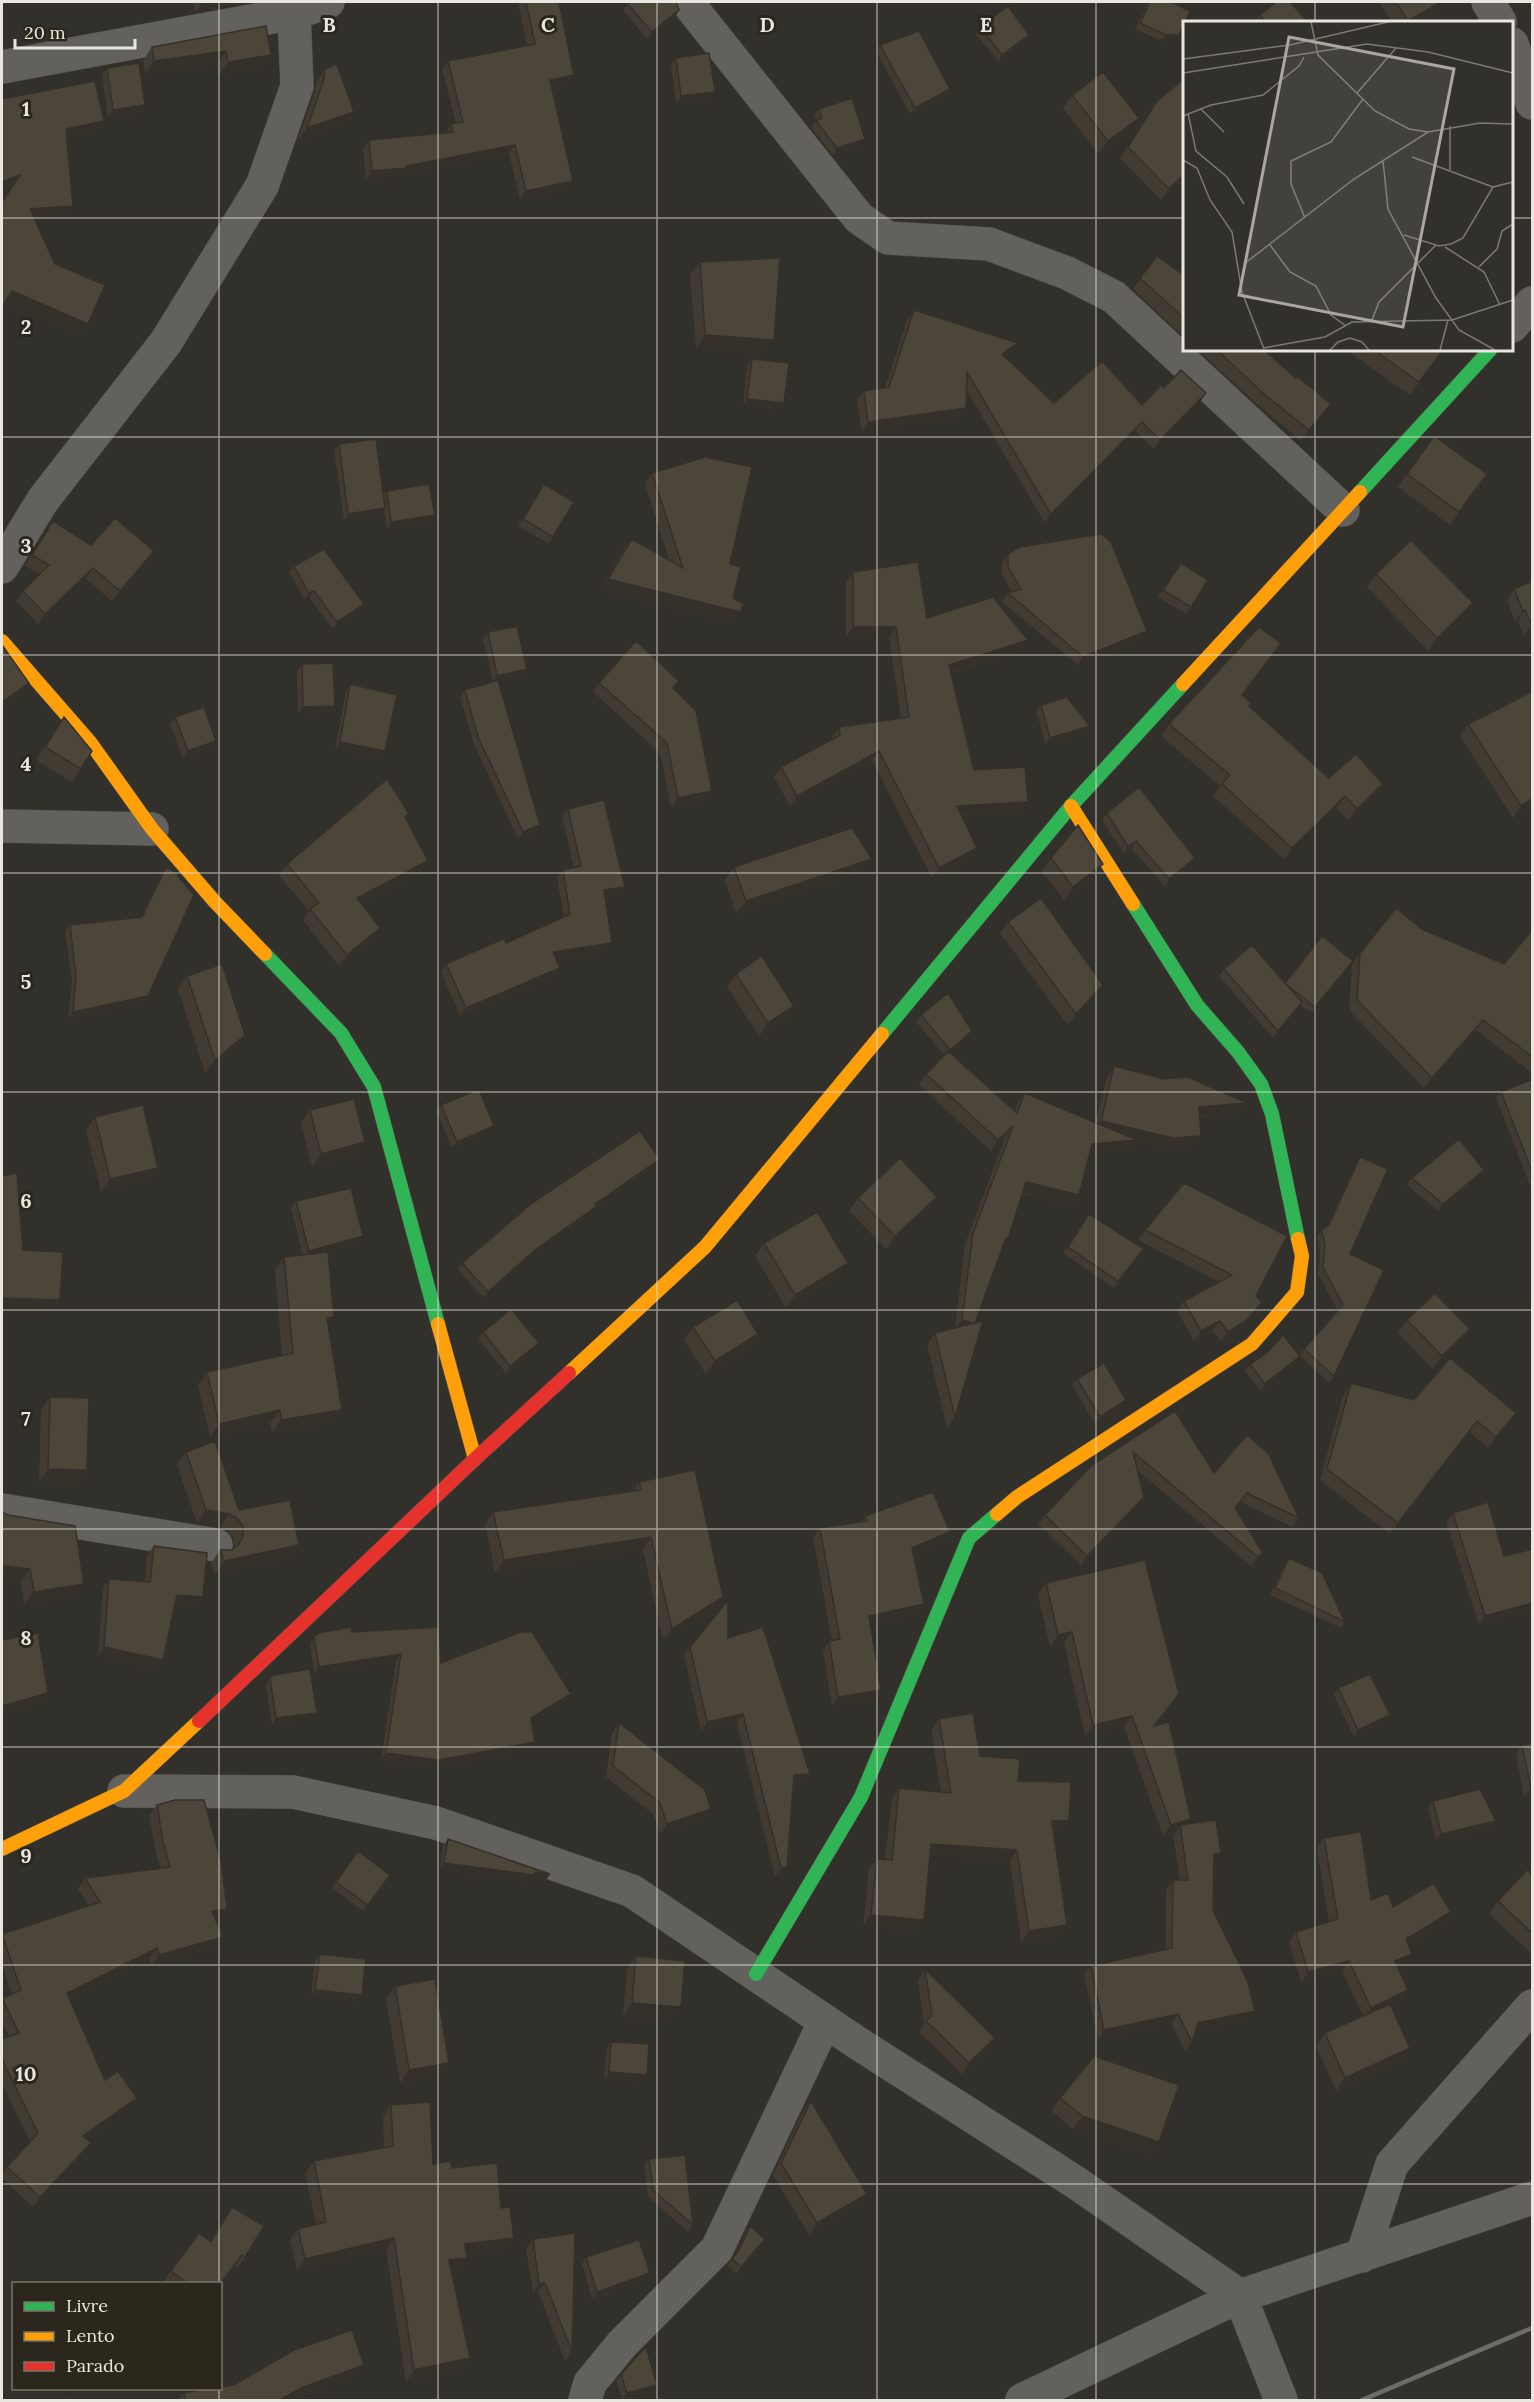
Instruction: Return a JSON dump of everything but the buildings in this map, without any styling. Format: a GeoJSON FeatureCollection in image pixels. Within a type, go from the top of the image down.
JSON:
{"type":"FeatureCollection","features":[{"type":"Feature","properties":{"kind":"street"},"geometry":{"type":"LineString","coordinates":[[2,67],[294,13],[328,2]]}},
{"type":"Feature","properties":{"kind":"street"},"geometry":{"type":"LineString","coordinates":[[687,2],[859,218],[888,238],[989,244],[1067,273],[1114,297],[1343,510]]}},
{"type":"Feature","properties":{"kind":"street"},"geometry":{"type":"LineString","coordinates":[[1488,2],[1499,21]]}},
{"type":"Feature","properties":{"kind":"street"},"geometry":{"type":"LineString","coordinates":[[2,567],[43,500],[166,342],[262,186],[297,86],[294,13]]}},
{"type":"Feature","properties":{"kind":"street"},"geometry":{"type":"LineString","coordinates":[[1513,47],[1533,103]]}},
{"type":"Feature","properties":{"kind":"street"},"geometry":{"type":"LineString","coordinates":[[1513,325],[1533,303]]}},
{"type":"Feature","properties":{"kind":"street"},"geometry":{"type":"LineString","coordinates":[[2,1849],[124,1791],[279,1647],[475,1459],[705,1247],[1071,806],[1489,351]]}},
{"type":"Feature","properties":{"kind":"street"},"geometry":{"type":"LineString","coordinates":[[2,641],[90,742],[152,829],[215,902],[341,1032],[374,1087],[475,1459]]}},
{"type":"Feature","properties":{"kind":"street"},"geometry":{"type":"LineString","coordinates":[[756,1974],[861,1797],[969,1538],[1017,1497],[1252,1344],[1297,1292],[1302,1256],[1272,1114],[1261,1084],[1238,1052],[1197,1005],[1071,806]]}},
{"type":"Feature","properties":{"kind":"street"},"geometry":{"type":"LineString","coordinates":[[2,826],[152,829]]}},
{"type":"Feature","properties":{"kind":"street"},"geometry":{"type":"LineString","coordinates":[[2,1510],[216,1545]]}},
{"type":"Feature","properties":{"kind":"street"},"geometry":{"type":"LineString","coordinates":[[124,1791],[292,1792],[436,1823],[632,1891],[825,2021],[1075,2182],[1240,2296],[1281,2400]]}},
{"type":"Feature","properties":{"kind":"street"},"geometry":{"type":"LineString","coordinates":[[1362,2256],[1392,2164],[1533,2006]]}},
{"type":"Feature","properties":{"kind":"street"},"geometry":{"type":"LineString","coordinates":[[585,2400],[590,2383],[622,2344],[717,2249],[825,2021]]}},
{"type":"Feature","properties":{"kind":"street"},"geometry":{"type":"LineString","coordinates":[[1022,2400],[1240,2296],[1533,2198]]}},
{"type":"Feature","properties":{"kind":"railway"},"geometry":{"type":"LineString","coordinates":[[1362,2400],[1532,2328]]}},
{"type":"Feature","properties":{"kind":"traffic: fast"},"geometry":{"type":"LineString","coordinates":[[1360,492],[1489,351]]}},
{"type":"Feature","properties":{"kind":"traffic: fast"},"geometry":{"type":"LineString","coordinates":[[882,1034],[1071,806],[1183,684]]}},
{"type":"Feature","properties":{"kind":"traffic: fast"},"geometry":{"type":"LineString","coordinates":[[1133,904],[1197,1005],[1238,1052],[1261,1084],[1272,1114],[1298,1239]]}},
{"type":"Feature","properties":{"kind":"traffic: fast"},"geometry":{"type":"LineString","coordinates":[[265,954],[341,1033],[374,1087],[438,1324]]}},
{"type":"Feature","properties":{"kind":"traffic: fast"},"geometry":{"type":"LineString","coordinates":[[756,1974],[861,1797],[969,1538],[997,1514]]}},
{"type":"Feature","properties":{"kind":"traffic: slow"},"geometry":{"type":"LineString","coordinates":[[1183,684],[1360,492]]}},
{"type":"Feature","properties":{"kind":"traffic: slow"},"geometry":{"type":"LineString","coordinates":[[2,641],[90,742],[152,829],[215,902],[265,954]]}},
{"type":"Feature","properties":{"kind":"traffic: slow"},"geometry":{"type":"LineString","coordinates":[[1071,806],[1133,904]]}},
{"type":"Feature","properties":{"kind":"traffic: slow"},"geometry":{"type":"LineString","coordinates":[[569,1373],[705,1247],[882,1034]]}},
{"type":"Feature","properties":{"kind":"traffic: slow"},"geometry":{"type":"LineString","coordinates":[[997,1514],[1017,1497],[1252,1344],[1297,1292],[1302,1256],[1298,1239]]}},
{"type":"Feature","properties":{"kind":"traffic: slow"},"geometry":{"type":"LineString","coordinates":[[438,1324],[475,1459]]}},
{"type":"Feature","properties":{"kind":"traffic: slow"},"geometry":{"type":"LineString","coordinates":[[2,1849],[124,1791],[199,1721]]}},
{"type":"Feature","properties":{"kind":"traffic: jam"},"geometry":{"type":"LineString","coordinates":[[199,1721],[569,1373]]}}]}
